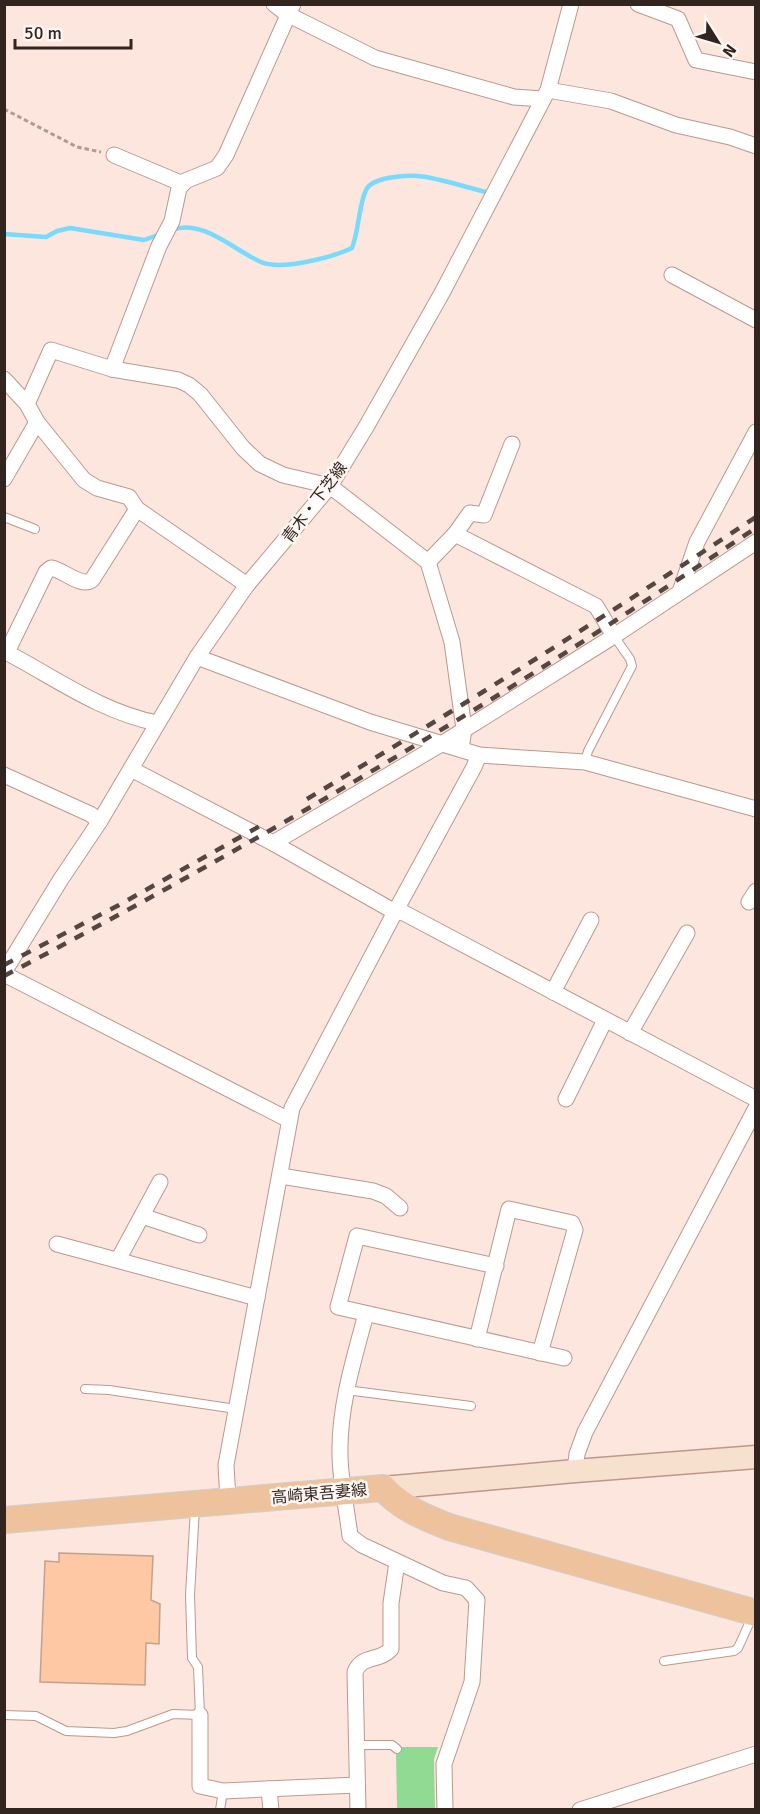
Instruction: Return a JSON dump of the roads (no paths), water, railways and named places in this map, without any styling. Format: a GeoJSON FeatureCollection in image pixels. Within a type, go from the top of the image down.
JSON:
{"type":"FeatureCollection","features":[{"type":"Feature","properties":{"kind":"main road","name":"高崎東吾妻線"},"geometry":{"type":"LineString","coordinates":[[5,1520],[383,1488],[392,1498],[406,1507],[448,1527],[755,1613]]}},
{"type":"Feature","properties":{"kind":"street"},"geometry":{"type":"LineString","coordinates":[[274,4],[290,9],[375,58],[514,97],[546,94],[611,101],[676,125],[730,137],[756,146]]}},
{"type":"Feature","properties":{"kind":"street","name":"青木・下芝線"},"geometry":{"type":"LineString","coordinates":[[4,973],[61,879],[100,821],[197,657],[247,585],[330,486],[442,293],[546,94],[571,4]]}},
{"type":"Feature","properties":{"kind":"street"},"geometry":{"type":"LineString","coordinates":[[638,4],[678,19],[696,60],[756,72]]}},
{"type":"Feature","properties":{"kind":"street"},"geometry":{"type":"LineString","coordinates":[[112,369],[159,246],[172,221],[179,188],[185,181],[217,168],[226,155],[290,9]]}},
{"type":"Feature","properties":{"kind":"street"},"geometry":{"type":"LineString","coordinates":[[114,155],[183,184]]}},
{"type":"Feature","properties":{"kind":"street"},"geometry":{"type":"LineString","coordinates":[[672,275],[756,320]]}},
{"type":"Feature","properties":{"kind":"street"},"geometry":{"type":"LineString","coordinates":[[27,404],[51,350],[112,369],[178,380],[200,394],[243,448],[260,464],[283,475],[330,486],[428,562],[452,642],[464,729],[461,749]]}},
{"type":"Feature","properties":{"kind":"street"},"geometry":{"type":"LineString","coordinates":[[4,379],[27,404],[37,422],[84,480],[97,488],[129,497],[137,509],[247,585]]}},
{"type":"Feature","properties":{"kind":"street"},"geometry":{"type":"LineString","coordinates":[[4,479],[37,422]]}},
{"type":"Feature","properties":{"kind":"street"},"geometry":{"type":"LineString","coordinates":[[680,592],[698,542],[756,432]]}},
{"type":"Feature","properties":{"kind":"street"},"geometry":{"type":"LineString","coordinates":[[428,562],[455,534],[470,513],[484,514],[512,444]]}},
{"type":"Feature","properties":{"kind":"street"},"geometry":{"type":"LineString","coordinates":[[137,509],[88,583],[60,569],[51,568],[46,572],[6,652],[112,710],[136,719],[157,723]]}},
{"type":"Feature","properties":{"kind":"street"},"geometry":{"type":"LineString","coordinates":[[455,534],[596,606],[614,636]]}},
{"type":"Feature","properties":{"kind":"street"},"geometry":{"type":"LineString","coordinates":[[273,843],[443,743],[614,636],[756,542]]}},
{"type":"Feature","properties":{"kind":"street"},"geometry":{"type":"LineString","coordinates":[[197,657],[370,722],[479,754],[585,762],[756,809]]}},
{"type":"Feature","properties":{"kind":"street"},"geometry":{"type":"LineString","coordinates":[[228,1500],[226,1465],[292,1108],[479,754]]}},
{"type":"Feature","properties":{"kind":"street"},"geometry":{"type":"LineString","coordinates":[[131,769],[273,843],[395,912],[404,913],[756,1099]]}},
{"type":"Feature","properties":{"kind":"street"},"geometry":{"type":"LineString","coordinates":[[4,775],[90,814],[100,821]]}},
{"type":"Feature","properties":{"kind":"street"},"geometry":{"type":"LineString","coordinates":[[553,992],[591,920]]}},
{"type":"Feature","properties":{"kind":"street"},"geometry":{"type":"LineString","coordinates":[[630,1033],[687,933]]}},
{"type":"Feature","properties":{"kind":"street"},"geometry":{"type":"LineString","coordinates":[[4,973],[289,1120]]}},
{"type":"Feature","properties":{"kind":"street"},"geometry":{"type":"LineString","coordinates":[[566,1099],[605,1020]]}},
{"type":"Feature","properties":{"kind":"street"},"geometry":{"type":"LineString","coordinates":[[575,1471],[577,1454],[585,1432],[756,1108]]}},
{"type":"Feature","properties":{"kind":"street"},"geometry":{"type":"LineString","coordinates":[[281,1176],[373,1191],[387,1196],[400,1209]]}},
{"type":"Feature","properties":{"kind":"street"},"geometry":{"type":"LineString","coordinates":[[118,1260],[160,1182]]}},
{"type":"Feature","properties":{"kind":"street"},"geometry":{"type":"LineString","coordinates":[[477,1339],[509,1209],[572,1223],[575,1230],[540,1353]]}},
{"type":"Feature","properties":{"kind":"street"},"geometry":{"type":"LineString","coordinates":[[142,1216],[199,1235]]}},
{"type":"Feature","properties":{"kind":"street"},"geometry":{"type":"LineString","coordinates":[[496,1266],[357,1236],[338,1307],[564,1358]]}},
{"type":"Feature","properties":{"kind":"street"},"geometry":{"type":"LineString","coordinates":[[57,1244],[257,1298]]}},
{"type":"Feature","properties":{"kind":"street"},"geometry":{"type":"LineString","coordinates":[[366,1314],[346,1390],[340,1454],[350,1536],[362,1545],[443,1583],[466,1588],[477,1600],[472,1682],[444,1764],[445,1809]]}},
{"type":"Feature","properties":{"kind":"street"},"geometry":{"type":"LineString","coordinates":[[383,1488],[756,1457]]}},
{"type":"Feature","properties":{"kind":"street"},"geometry":{"type":"LineString","coordinates":[[4,1531],[5,1520]]}},
{"type":"Feature","properties":{"kind":"street"},"geometry":{"type":"LineString","coordinates":[[358,1809],[355,1672],[360,1663],[368,1658],[386,1655],[391,1649],[391,1603],[397,1562]]}},
{"type":"Feature","properties":{"kind":"street"},"geometry":{"type":"LineString","coordinates":[[200,1715],[200,1786],[223,1791],[357,1785]]}},
{"type":"Feature","properties":{"kind":"street"},"geometry":{"type":"LineString","coordinates":[[580,1809],[756,1754]]}},
{"type":"Feature","properties":{"kind":"street"},"geometry":{"type":"LineString","coordinates":[[269,1789],[271,1809]]}},
{"type":"Feature","properties":{"kind":"lane"},"geometry":{"type":"LineString","coordinates":[[4,518],[35,529]]}},
{"type":"Feature","properties":{"kind":"lane"},"geometry":{"type":"LineString","coordinates":[[585,762],[588,751],[633,666],[614,636]]}},
{"type":"Feature","properties":{"kind":"lane"},"geometry":{"type":"LineString","coordinates":[[85,1389],[109,1390],[236,1409]]}},
{"type":"Feature","properties":{"kind":"lane"},"geometry":{"type":"LineString","coordinates":[[346,1390],[471,1406]]}},
{"type":"Feature","properties":{"kind":"lane"},"geometry":{"type":"LineString","coordinates":[[4,1715],[36,1716],[66,1731],[114,1732],[127,1731],[173,1714],[200,1715],[198,1667],[192,1658],[190,1594],[196,1514],[194,1503]]}},
{"type":"Feature","properties":{"kind":"lane"},"geometry":{"type":"LineString","coordinates":[[664,1661],[734,1651],[738,1648],[755,1613]]}},
{"type":"Feature","properties":{"kind":"lane"},"geometry":{"type":"LineString","coordinates":[[357,1745],[392,1745],[397,1749]]}},
{"type":"Feature","properties":{"kind":"lane"},"geometry":{"type":"LineString","coordinates":[[220,1809],[223,1791]]}},
{"type":"Feature","properties":{"kind":"waterway"},"geometry":{"type":"LineString","coordinates":[[172,230],[183,227],[195,228],[218,237],[261,262],[294,264],[320,259],[352,248],[366,190],[375,182],[397,177],[418,176],[486,192]]}},
{"type":"Feature","properties":{"kind":"waterway"},"geometry":{"type":"LineString","coordinates":[[4,234],[46,237],[70,228],[144,240],[161,234]]}},
{"type":"Feature","properties":{"kind":"railway"},"geometry":{"type":"LineString","coordinates":[[307,799],[533,661],[756,517]]}},
{"type":"Feature","properties":{"kind":"railway"},"geometry":{"type":"LineString","coordinates":[[4,976],[175,884],[399,755],[568,651],[756,528]]}},
{"type":"Feature","properties":{"kind":"railway"},"geometry":{"type":"LineString","coordinates":[[4,965],[119,905],[260,826]]}}]}
